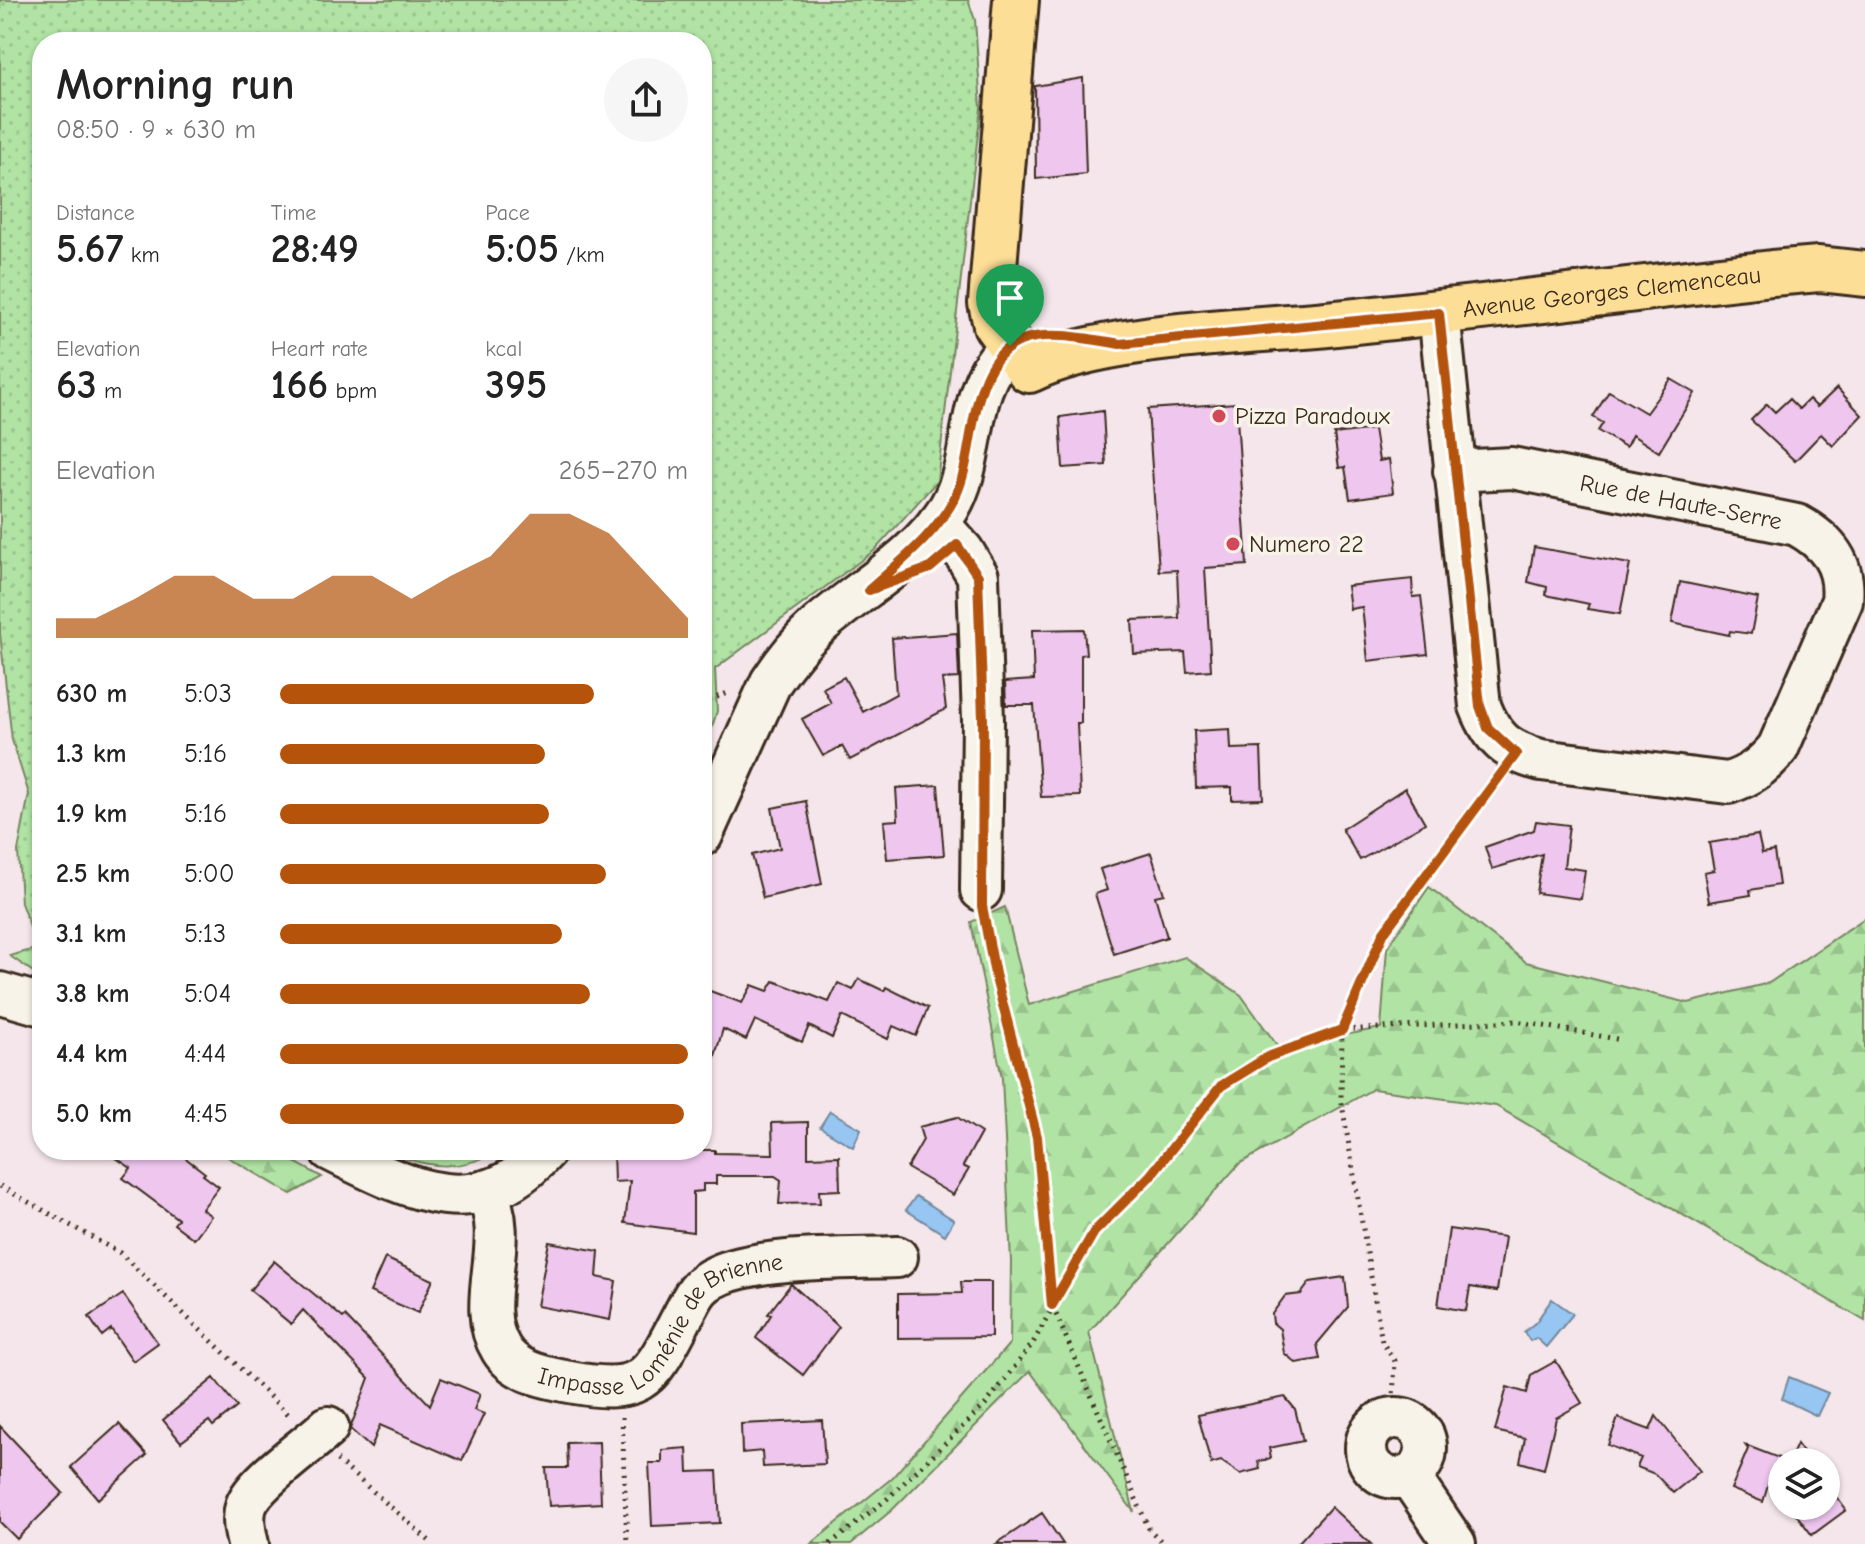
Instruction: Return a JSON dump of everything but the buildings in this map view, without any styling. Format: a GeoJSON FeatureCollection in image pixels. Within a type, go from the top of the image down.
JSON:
{"type":"FeatureCollection","features":[{"type":"Feature","properties":{"kind":"main road"},"geometry":{"type":"LineString","coordinates":[[1016,0],[991,303],[996,325],[1019,358]]}},
{"type":"Feature","properties":{"kind":"main road","name":"Avenue Georges Clemenceau"},"geometry":{"type":"LineString","coordinates":[[1019,358],[1033,335],[1074,336],[1120,344],[1439,313],[1772,273],[1819,269],[1865,274]]}},
{"type":"Feature","properties":{"kind":"street"},"geometry":{"type":"LineString","coordinates":[[1439,313],[1480,706],[1488,728],[1516,754]]}},
{"type":"Feature","properties":{"kind":"street"},"geometry":{"type":"LineString","coordinates":[[712,813],[777,672],[819,625],[869,590],[930,568],[948,534],[963,479],[979,390],[991,366],[1019,358]]}},
{"type":"Feature","properties":{"kind":"street","name":"Rue de Haute-Serre"},"geometry":{"type":"LineString","coordinates":[[1454,471],[1512,468],[1797,525],[1820,537],[1845,579],[1842,601],[1778,748],[1748,777],[1728,783],[1516,754]]}},
{"type":"Feature","properties":{"kind":"street"},"geometry":{"type":"LineString","coordinates":[[948,534],[978,576],[983,720],[981,890]]}},
{"type":"Feature","properties":{"kind":"street"},"geometry":{"type":"LineString","coordinates":[[0,993],[32,1002]]}},
{"type":"Feature","properties":{"kind":"street"},"geometry":{"type":"LineString","coordinates":[[351,1160],[413,1190],[441,1195],[485,1191],[516,1177],[535,1160]]}},
{"type":"Feature","properties":{"kind":"street","name":"Impasse Loménie de Brienne"},"geometry":{"type":"LineString","coordinates":[[485,1191],[496,1209],[491,1332],[503,1354],[521,1368],[540,1376],[601,1388],[621,1388],[650,1375],[699,1285],[721,1274],[780,1263],[897,1257]]}},
{"type":"Feature","properties":{"kind":"street"},"geometry":{"type":"LineString","coordinates":[[1392,1417],[1409,1420],[1422,1431],[1427,1448],[1422,1465],[1409,1476],[1455,1544]]}},
{"type":"Feature","properties":{"kind":"street"},"geometry":{"type":"LineString","coordinates":[[248,1544],[244,1528],[247,1504],[263,1484],[321,1433]]}},
{"type":"Feature","properties":{"kind":"path"},"geometry":{"type":"LineString","coordinates":[[712,698],[716,696]]}},
{"type":"Feature","properties":{"kind":"path"},"geometry":{"type":"LineString","coordinates":[[1392,1417],[1395,1361],[1382,1342],[1341,1098],[1342,1030],[1384,932],[1516,754]]}},
{"type":"Feature","properties":{"kind":"path"},"geometry":{"type":"LineString","coordinates":[[981,890],[995,974],[1037,1137],[1052,1305],[1149,1529],[1164,1544]]}},
{"type":"Feature","properties":{"kind":"path"},"geometry":{"type":"LineString","coordinates":[[830,1544],[887,1499],[986,1404],[1033,1343],[1094,1232],[1150,1176],[1221,1086],[1268,1057],[1342,1030],[1516,1021],[1622,1040]]}},
{"type":"Feature","properties":{"kind":"path"},"geometry":{"type":"LineString","coordinates":[[0,1186],[120,1253],[321,1433],[433,1544]]}},
{"type":"Feature","properties":{"kind":"path"},"geometry":{"type":"LineString","coordinates":[[621,1388],[627,1544]]}},
{"type":"Feature","properties":{"kind":"green space"},"geometry":{"type":"Polygon","coordinates":[[[0,0],[968,0],[975,20],[981,108],[937,481],[875,550],[715,669],[717,711],[712,727],[712,32],[32,32],[32,932],[21,903],[18,851],[29,794],[12,740],[0,634],[0,0]]]}},
{"type":"Feature","properties":{"kind":"green space"},"geometry":{"type":"Polygon","coordinates":[[[1429,887],[1526,962],[1688,1003],[1769,983],[1865,918],[1865,1321],[1496,1106],[1373,1089],[1239,1164],[1089,1332],[1134,1512],[1030,1371],[892,1510],[851,1544],[811,1544],[892,1478],[1010,1343],[1011,1262],[1002,1078],[971,922],[1005,907],[1029,1005],[1185,957],[1241,995],[1279,1048],[1381,1028],[1387,948],[1429,887]]]}},
{"type":"Feature","properties":{"kind":"green space"},"geometry":{"type":"Polygon","coordinates":[[[32,950],[32,971],[10,956],[32,950]]]}},
{"type":"Feature","properties":{"kind":"green space"},"geometry":{"type":"Polygon","coordinates":[[[233,1160],[291,1160],[322,1177],[291,1194],[233,1160]]]}},
{"type":"Feature","properties":{"kind":"green space"},"geometry":{"type":"Polygon","coordinates":[[[410,1160],[479,1160],[455,1165],[410,1160]]]}},
{"type":"Feature","properties":{"kind":"water"},"geometry":{"type":"Polygon","coordinates":[[[830,1111],[861,1129],[853,1147],[820,1127],[830,1111]]]}},
{"type":"Feature","properties":{"kind":"water"},"geometry":{"type":"Polygon","coordinates":[[[916,1196],[954,1220],[945,1235],[906,1210],[916,1196]]]}},
{"type":"Feature","properties":{"kind":"water"},"geometry":{"type":"Polygon","coordinates":[[[1552,1299],[1573,1314],[1546,1347],[1536,1338],[1530,1341],[1524,1332],[1536,1322],[1552,1299]]]}},
{"type":"Feature","properties":{"kind":"water"},"geometry":{"type":"Polygon","coordinates":[[[1789,1377],[1828,1393],[1817,1416],[1782,1399],[1789,1377]]]}},
{"type":"Feature","properties":{"kind":"place","name":"Pizza Paradoux"},"geometry":{"type":"Point","coordinates":[1219,416]}},
{"type":"Feature","properties":{"kind":"place","name":"Numero 22"},"geometry":{"type":"Point","coordinates":[1233,544]}},
{"type":"Feature","properties":{"kind":"route"},"geometry":{"type":"LineString","coordinates":[[1439,313],[1480,706],[1488,728],[1516,754],[1384,932],[1342,1030],[1268,1057],[1221,1086],[1150,1176],[1094,1232],[1052,1305],[1037,1137],[995,974],[982,906],[983,720],[978,576],[957,545],[951,554],[930,568],[869,590],[927,536],[947,511],[963,479],[979,390],[991,366],[1010,346],[1033,335],[1074,336],[1120,344],[1439,313]]}}]}
